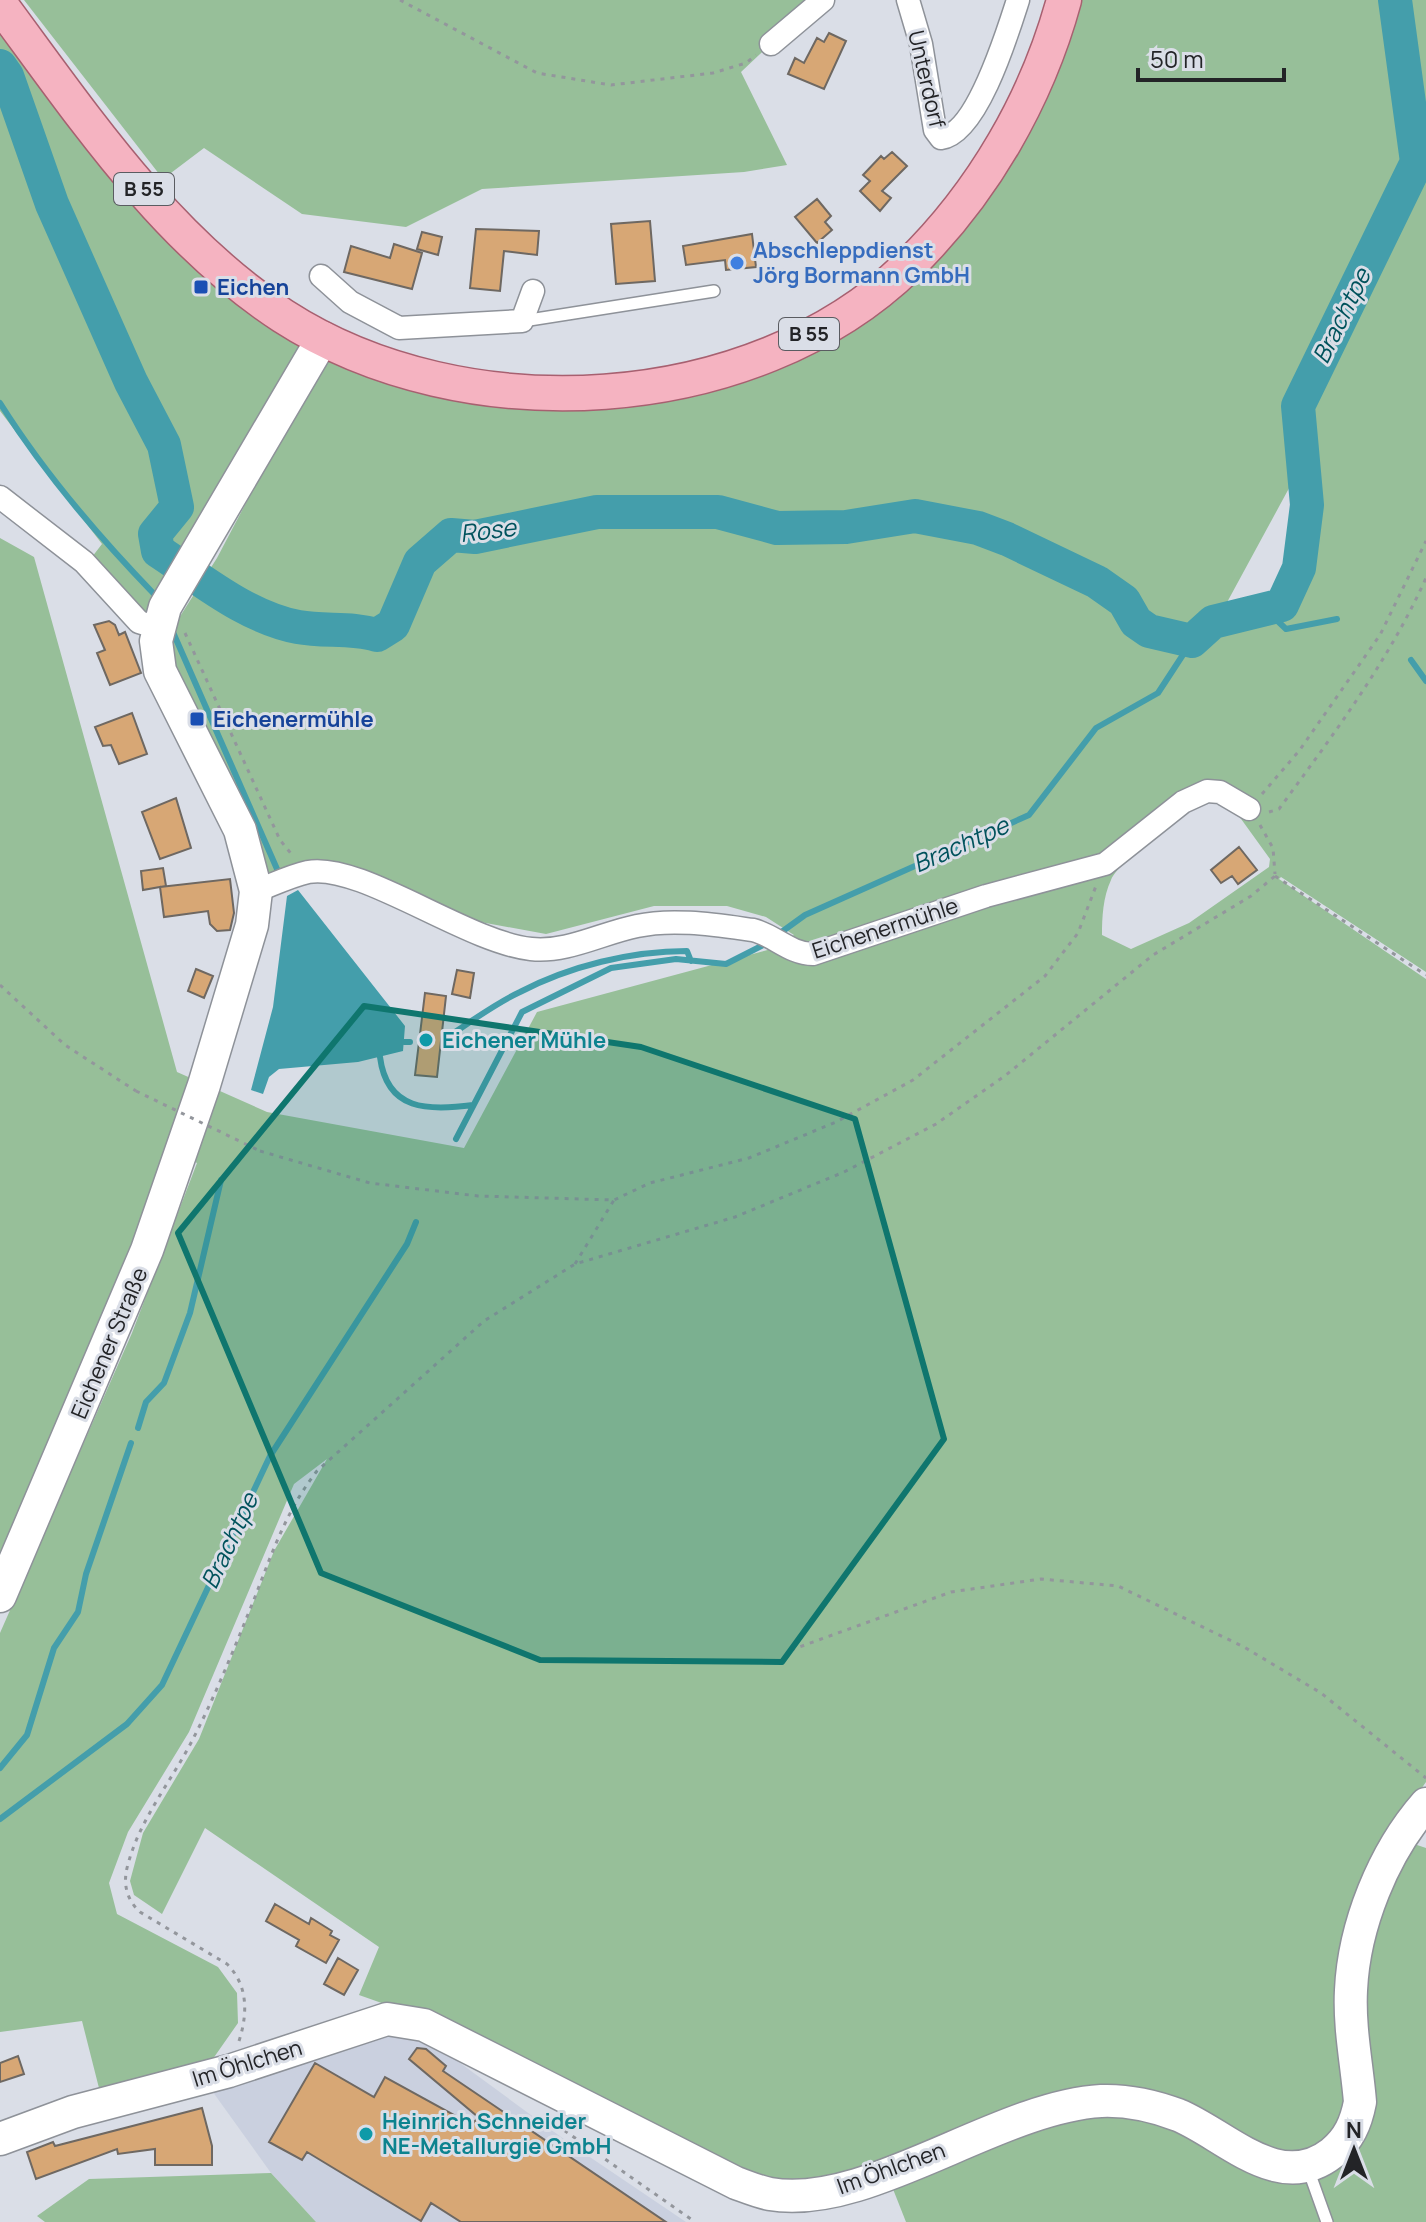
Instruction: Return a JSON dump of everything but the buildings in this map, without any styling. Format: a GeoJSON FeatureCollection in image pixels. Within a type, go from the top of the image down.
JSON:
{"type":"FeatureCollection","features":[{"type":"Feature","properties":{"kind":"main road","name":"B 55"},"geometry":{"type":"LineString","coordinates":[[0,4],[84,117],[180,232],[247,291],[323,338],[388,367],[439,382],[551,395],[607,393],[698,376],[808,335],[884,286],[908,267],[959,210],[1013,128],[1041,72],[1064,0]]}},
{"type":"Feature","properties":{"kind":"street"},"geometry":{"type":"LineString","coordinates":[[771,44],[823,0]]}},
{"type":"Feature","properties":{"kind":"street","name":"Unterdorf"},"geometry":{"type":"LineString","coordinates":[[908,0],[921,44],[935,130],[941,138],[950,137],[960,128],[985,87],[1004,45],[1018,0]]}},
{"type":"Feature","properties":{"kind":"street"},"geometry":{"type":"LineString","coordinates":[[321,276],[350,302],[399,328],[522,321],[533,291]]}},
{"type":"Feature","properties":{"kind":"street"},"geometry":{"type":"LineString","coordinates":[[388,367],[399,328]]}},
{"type":"Feature","properties":{"kind":"street"},"geometry":{"type":"LineString","coordinates":[[256,891],[240,830],[160,671],[156,653],[170,603],[323,338]]}},
{"type":"Feature","properties":{"kind":"street"},"geometry":{"type":"LineString","coordinates":[[0,497],[84,562],[139,622],[170,603]]}},
{"type":"Feature","properties":{"kind":"street"},"geometry":{"type":"LineString","coordinates":[[1105,864],[1195,795],[1220,792],[1249,809]]}},
{"type":"Feature","properties":{"kind":"street","name":"Eichenermühle"},"geometry":{"type":"LineString","coordinates":[[256,891],[309,872],[349,877],[445,922],[529,949],[564,947],[639,925],[662,923],[766,933],[805,954],[820,952],[986,896],[1105,864]]}},
{"type":"Feature","properties":{"kind":"street","name":"Eichener Straße"},"geometry":{"type":"LineString","coordinates":[[0,1596],[147,1250],[243,961],[256,891]]}},
{"type":"Feature","properties":{"kind":"street"},"geometry":{"type":"LineString","coordinates":[[1307,2166],[1323,2159],[1344,2143],[1357,2120],[1360,2102],[1351,1990],[1356,1948],[1376,1886],[1405,1833],[1426,1804]]}},
{"type":"Feature","properties":{"kind":"street","name":"Im Öhlchen"},"geometry":{"type":"LineString","coordinates":[[0,2139],[73,2112],[229,2071],[387,2019],[424,2025],[723,2176],[770,2194],[795,2195],[858,2184],[1039,2114],[1102,2101],[1137,2103],[1179,2115],[1248,2156],[1269,2164],[1307,2166]]}},
{"type":"Feature","properties":{"kind":"lane"},"geometry":{"type":"LineString","coordinates":[[522,321],[714,291]]}},
{"type":"Feature","properties":{"kind":"lane"},"geometry":{"type":"LineString","coordinates":[[1307,2166],[1327,2222]]}},
{"type":"Feature","properties":{"kind":"path"},"geometry":{"type":"LineString","coordinates":[[400,0],[537,73],[611,85],[713,73],[746,63],[771,44]]}},
{"type":"Feature","properties":{"kind":"path"},"geometry":{"type":"LineString","coordinates":[[1249,809],[1299,751],[1380,635],[1426,541]]}},
{"type":"Feature","properties":{"kind":"path"},"geometry":{"type":"LineString","coordinates":[[1249,809],[1264,812],[1279,809],[1348,715],[1407,620],[1426,578]]}},
{"type":"Feature","properties":{"kind":"path"},"geometry":{"type":"LineString","coordinates":[[170,603],[280,840],[309,872]]}},
{"type":"Feature","properties":{"kind":"path"},"geometry":{"type":"LineString","coordinates":[[1249,809],[1273,848],[1275,876]]}},
{"type":"Feature","properties":{"kind":"path"},"geometry":{"type":"LineString","coordinates":[[0,985],[65,1045],[136,1091],[260,1151],[370,1183],[478,1196],[614,1200],[650,1183],[749,1158],[836,1122],[913,1080],[1045,976],[1078,933],[1105,864]]}},
{"type":"Feature","properties":{"kind":"path"},"geometry":{"type":"LineString","coordinates":[[1275,876],[1426,975]]}},
{"type":"Feature","properties":{"kind":"path"},"geometry":{"type":"LineString","coordinates":[[229,2071],[245,2011],[238,1975],[227,1964],[164,1928],[131,1903],[126,1890],[126,1870],[138,1833],[194,1738],[300,1493],[342,1447],[484,1321],[575,1264],[735,1217],[844,1172],[936,1124],[1006,1075],[1153,955],[1251,896],[1275,876]]}},
{"type":"Feature","properties":{"kind":"path"},"geometry":{"type":"LineString","coordinates":[[575,1264],[614,1200]]}},
{"type":"Feature","properties":{"kind":"path"},"geometry":{"type":"LineString","coordinates":[[791,1650],[951,1592],[1041,1579],[1118,1586],[1244,1647],[1321,1693],[1426,1778]]}},
{"type":"Feature","properties":{"kind":"path"},"geometry":{"type":"LineString","coordinates":[[547,2118],[695,2222]]}},
{"type":"Feature","properties":{"kind":"highlighted area"},"geometry":{"type":"Polygon","coordinates":[[[364,1006],[641,1047],[855,1119],[944,1439],[782,1662],[540,1660],[321,1573],[178,1233],[364,1006]]]}},
{"type":"Feature","properties":{"kind":"shaded area"},"geometry":{"type":"Polygon","coordinates":[[[386,2032],[419,2033],[572,2145],[686,2222],[316,2222],[271,2173],[210,2088],[386,2032]]]}},
{"type":"Feature","properties":{"kind":"green space"},"geometry":{"type":"Polygon","coordinates":[[[24,0],[817,0],[741,72],[787,165],[744,172],[482,189],[406,227],[302,214],[204,148],[163,179],[24,0]]]}},
{"type":"Feature","properties":{"kind":"green space"},"geometry":{"type":"Polygon","coordinates":[[[1075,0],[1426,0],[1426,972],[1281,877],[1279,879],[1426,979],[1426,1782],[1389,1834],[1340,1960],[1336,2035],[1364,2126],[1362,2021],[1371,1944],[1411,1843],[1426,1848],[1426,2222],[906,2222],[891,2184],[838,2176],[762,2181],[441,2024],[359,1995],[379,1947],[205,1828],[162,1914],[134,1895],[130,1881],[143,1833],[199,1739],[274,1551],[327,1459],[294,1484],[189,1732],[128,1832],[109,1883],[117,1914],[218,1967],[237,1993],[238,2023],[210,2063],[100,2092],[82,2021],[0,2032],[0,1633],[132,1333],[197,1163],[181,1155],[0,1583],[0,538],[34,557],[177,1072],[267,1112],[464,1148],[537,1012],[775,948],[794,935],[766,917],[727,906],[654,906],[546,934],[448,916],[387,886],[319,860],[268,873],[246,814],[177,676],[168,648],[179,618],[217,558],[326,351],[498,399],[820,344],[895,302],[995,185],[1075,0]],[[1294,479],[1212,630],[1213,631],[1284,609],[1294,479]],[[1212,797],[1157,834],[1117,871],[1106,893],[1102,935],[1131,949],[1189,923],[1269,867],[1270,859],[1231,805],[1212,797]]]}},
{"type":"Feature","properties":{"kind":"green space"},"geometry":{"type":"Polygon","coordinates":[[[0,17],[310,343],[155,615],[143,613],[92,557],[102,544],[0,411],[0,17]]]}},
{"type":"Feature","properties":{"kind":"green space"},"geometry":{"type":"Polygon","coordinates":[[[271,2173],[316,2222],[45,2222],[37,2216],[89,2179],[271,2173]]]}},
{"type":"Feature","properties":{"kind":"water"},"geometry":{"type":"Polygon","coordinates":[[[298,890],[405,1026],[403,1051],[358,1062],[279,1069],[269,1077],[263,1094],[251,1090],[273,1007],[287,896],[298,890]]]}},
{"type":"Feature","properties":{"kind":"waterway","name":"Rose"},"geometry":{"type":"LineString","coordinates":[[0,66],[7,76],[52,204],[131,382],[164,445],[177,507],[155,534],[158,551],[225,596],[260,615],[298,627],[377,635],[393,625],[420,562],[451,535],[475,537],[597,512],[718,512],[777,528],[846,527],[915,516],[978,528],[1007,539],[1097,582],[1124,601],[1136,622],[1149,631],[1192,641],[1213,622],[1282,605],[1299,568],[1307,505],[1298,406],[1417,162],[1395,0]]}},
{"type":"Feature","properties":{"kind":"waterway"},"geometry":{"type":"LineString","coordinates":[[0,403],[72,503],[155,595]]}},
{"type":"Feature","properties":{"kind":"waterway"},"geometry":{"type":"LineString","coordinates":[[1265,609],[1286,629],[1337,619]]}},
{"type":"Feature","properties":{"kind":"waterway"},"geometry":{"type":"LineString","coordinates":[[172,630],[277,869]]}},
{"type":"Feature","properties":{"kind":"waterway","name":"Brachtpe"},"geometry":{"type":"LineString","coordinates":[[776,936],[805,915],[1029,815],[1096,728],[1158,693],[1192,641]]}},
{"type":"Feature","properties":{"kind":"waterway"},"geometry":{"type":"LineString","coordinates":[[1411,660],[1426,681]]}},
{"type":"Feature","properties":{"kind":"waterway","name":"Brachtpe"},"geometry":{"type":"LineString","coordinates":[[456,1139],[522,1012],[611,968],[676,959],[726,964],[767,943]]}},
{"type":"Feature","properties":{"kind":"waterway"},"geometry":{"type":"LineString","coordinates":[[441,1041],[510,997],[580,968],[623,957],[666,952],[687,951],[691,961]]}},
{"type":"Feature","properties":{"kind":"waterway"},"geometry":{"type":"LineString","coordinates":[[404,1042],[410,1042]]}},
{"type":"Feature","properties":{"kind":"waterway"},"geometry":{"type":"LineString","coordinates":[[380,1057],[391,1088],[412,1104],[440,1108],[473,1105]]}},
{"type":"Feature","properties":{"kind":"waterway"},"geometry":{"type":"LineString","coordinates":[[138,1428],[146,1402],[164,1383],[190,1313],[221,1180]]}},
{"type":"Feature","properties":{"kind":"waterway","name":"Brachtpe"},"geometry":{"type":"LineString","coordinates":[[0,1819],[127,1724],[162,1685],[270,1456],[407,1244],[416,1222]]}},
{"type":"Feature","properties":{"kind":"waterway"},"geometry":{"type":"LineString","coordinates":[[0,1768],[27,1735],[54,1648],[78,1612],[86,1574],[131,1443]]}},
{"type":"Feature","properties":{"kind":"place","name":"Abschleppdienst Jörg Bormann GmbH"},"geometry":{"type":"Point","coordinates":[737,263]}},
{"type":"Feature","properties":{"kind":"place","name":"Eichen"},"geometry":{"type":"Point","coordinates":[201,287]}},
{"type":"Feature","properties":{"kind":"place","name":"Eichenermühle"},"geometry":{"type":"Point","coordinates":[197,719]}},
{"type":"Feature","properties":{"kind":"place","name":"Eichener Mühle"},"geometry":{"type":"Point","coordinates":[426,1040]}},
{"type":"Feature","properties":{"kind":"place","name":"Heinrich Schneider NE-Metallurgie GmbH"},"geometry":{"type":"Point","coordinates":[366,2134]}}]}
